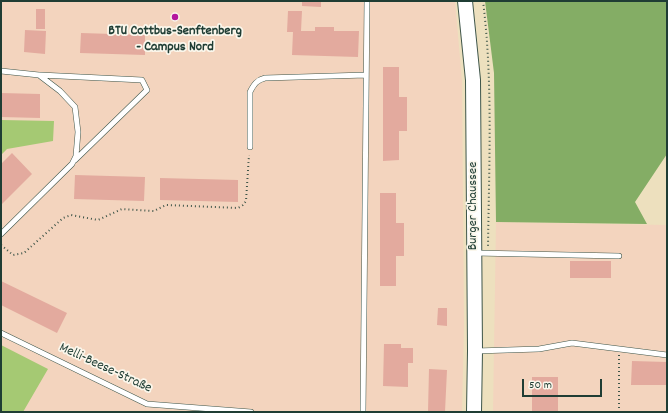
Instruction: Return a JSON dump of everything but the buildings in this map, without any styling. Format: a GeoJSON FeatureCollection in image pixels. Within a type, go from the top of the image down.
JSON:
{"type":"FeatureCollection","features":[{"type":"Feature","properties":{"kind":"main road","name":"Burger Chaussee"},"geometry":{"type":"LineString","coordinates":[[465,1],[473,80],[481,253],[475,351],[474,412]]}},
{"type":"Feature","properties":{"kind":"lane"},"geometry":{"type":"LineString","coordinates":[[363,412],[367,1]]}},
{"type":"Feature","properties":{"kind":"lane"},"geometry":{"type":"LineString","coordinates":[[1,71],[39,75],[142,80],[147,90],[1,234]]}},
{"type":"Feature","properties":{"kind":"lane"},"geometry":{"type":"LineString","coordinates":[[39,75],[60,91],[75,107],[78,132],[76,156],[72,164]]}},
{"type":"Feature","properties":{"kind":"lane"},"geometry":{"type":"LineString","coordinates":[[250,147],[250,92],[253,85],[259,80],[266,78],[366,75]]}},
{"type":"Feature","properties":{"kind":"lane"},"geometry":{"type":"LineString","coordinates":[[481,253],[619,256]]}},
{"type":"Feature","properties":{"kind":"lane","name":"Melli-Beese-Straße"},"geometry":{"type":"LineString","coordinates":[[1,333],[147,404],[251,412]]}},
{"type":"Feature","properties":{"kind":"lane"},"geometry":{"type":"LineString","coordinates":[[475,351],[539,349],[572,343],[667,355]]}},
{"type":"Feature","properties":{"kind":"path"},"geometry":{"type":"LineString","coordinates":[[481,253],[489,108],[483,1]]}},
{"type":"Feature","properties":{"kind":"path"},"geometry":{"type":"LineString","coordinates":[[1,245],[13,255],[24,253],[63,218],[71,215],[98,220],[122,209],[154,211],[166,205],[238,208],[246,202],[250,147]]}},
{"type":"Feature","properties":{"kind":"path"},"geometry":{"type":"LineString","coordinates":[[618,349],[619,412]]}},
{"type":"Feature","properties":{"kind":"shaded area"},"geometry":{"type":"Polygon","coordinates":[[[1,1],[455,1],[462,81],[464,325],[462,412],[1,412],[1,1]]]}},
{"type":"Feature","properties":{"kind":"shaded area"},"geometry":{"type":"Polygon","coordinates":[[[496,222],[667,225],[667,412],[493,412],[496,222]]]}},
{"type":"Feature","properties":{"kind":"green space"},"geometry":{"type":"Polygon","coordinates":[[[485,1],[667,1],[667,154],[635,202],[647,224],[496,222],[494,73],[485,1]]]}},
{"type":"Feature","properties":{"kind":"green space"},"geometry":{"type":"Polygon","coordinates":[[[1,120],[54,121],[53,141],[7,149],[1,155],[1,120]]]}},
{"type":"Feature","properties":{"kind":"green space"},"geometry":{"type":"Polygon","coordinates":[[[1,345],[48,369],[23,412],[1,412],[1,345]]]}},
{"type":"Feature","properties":{"kind":"place","name":"BTU Cottbus-Senftenberg - Campus Nord"},"geometry":{"type":"Point","coordinates":[175,17]}}]}
